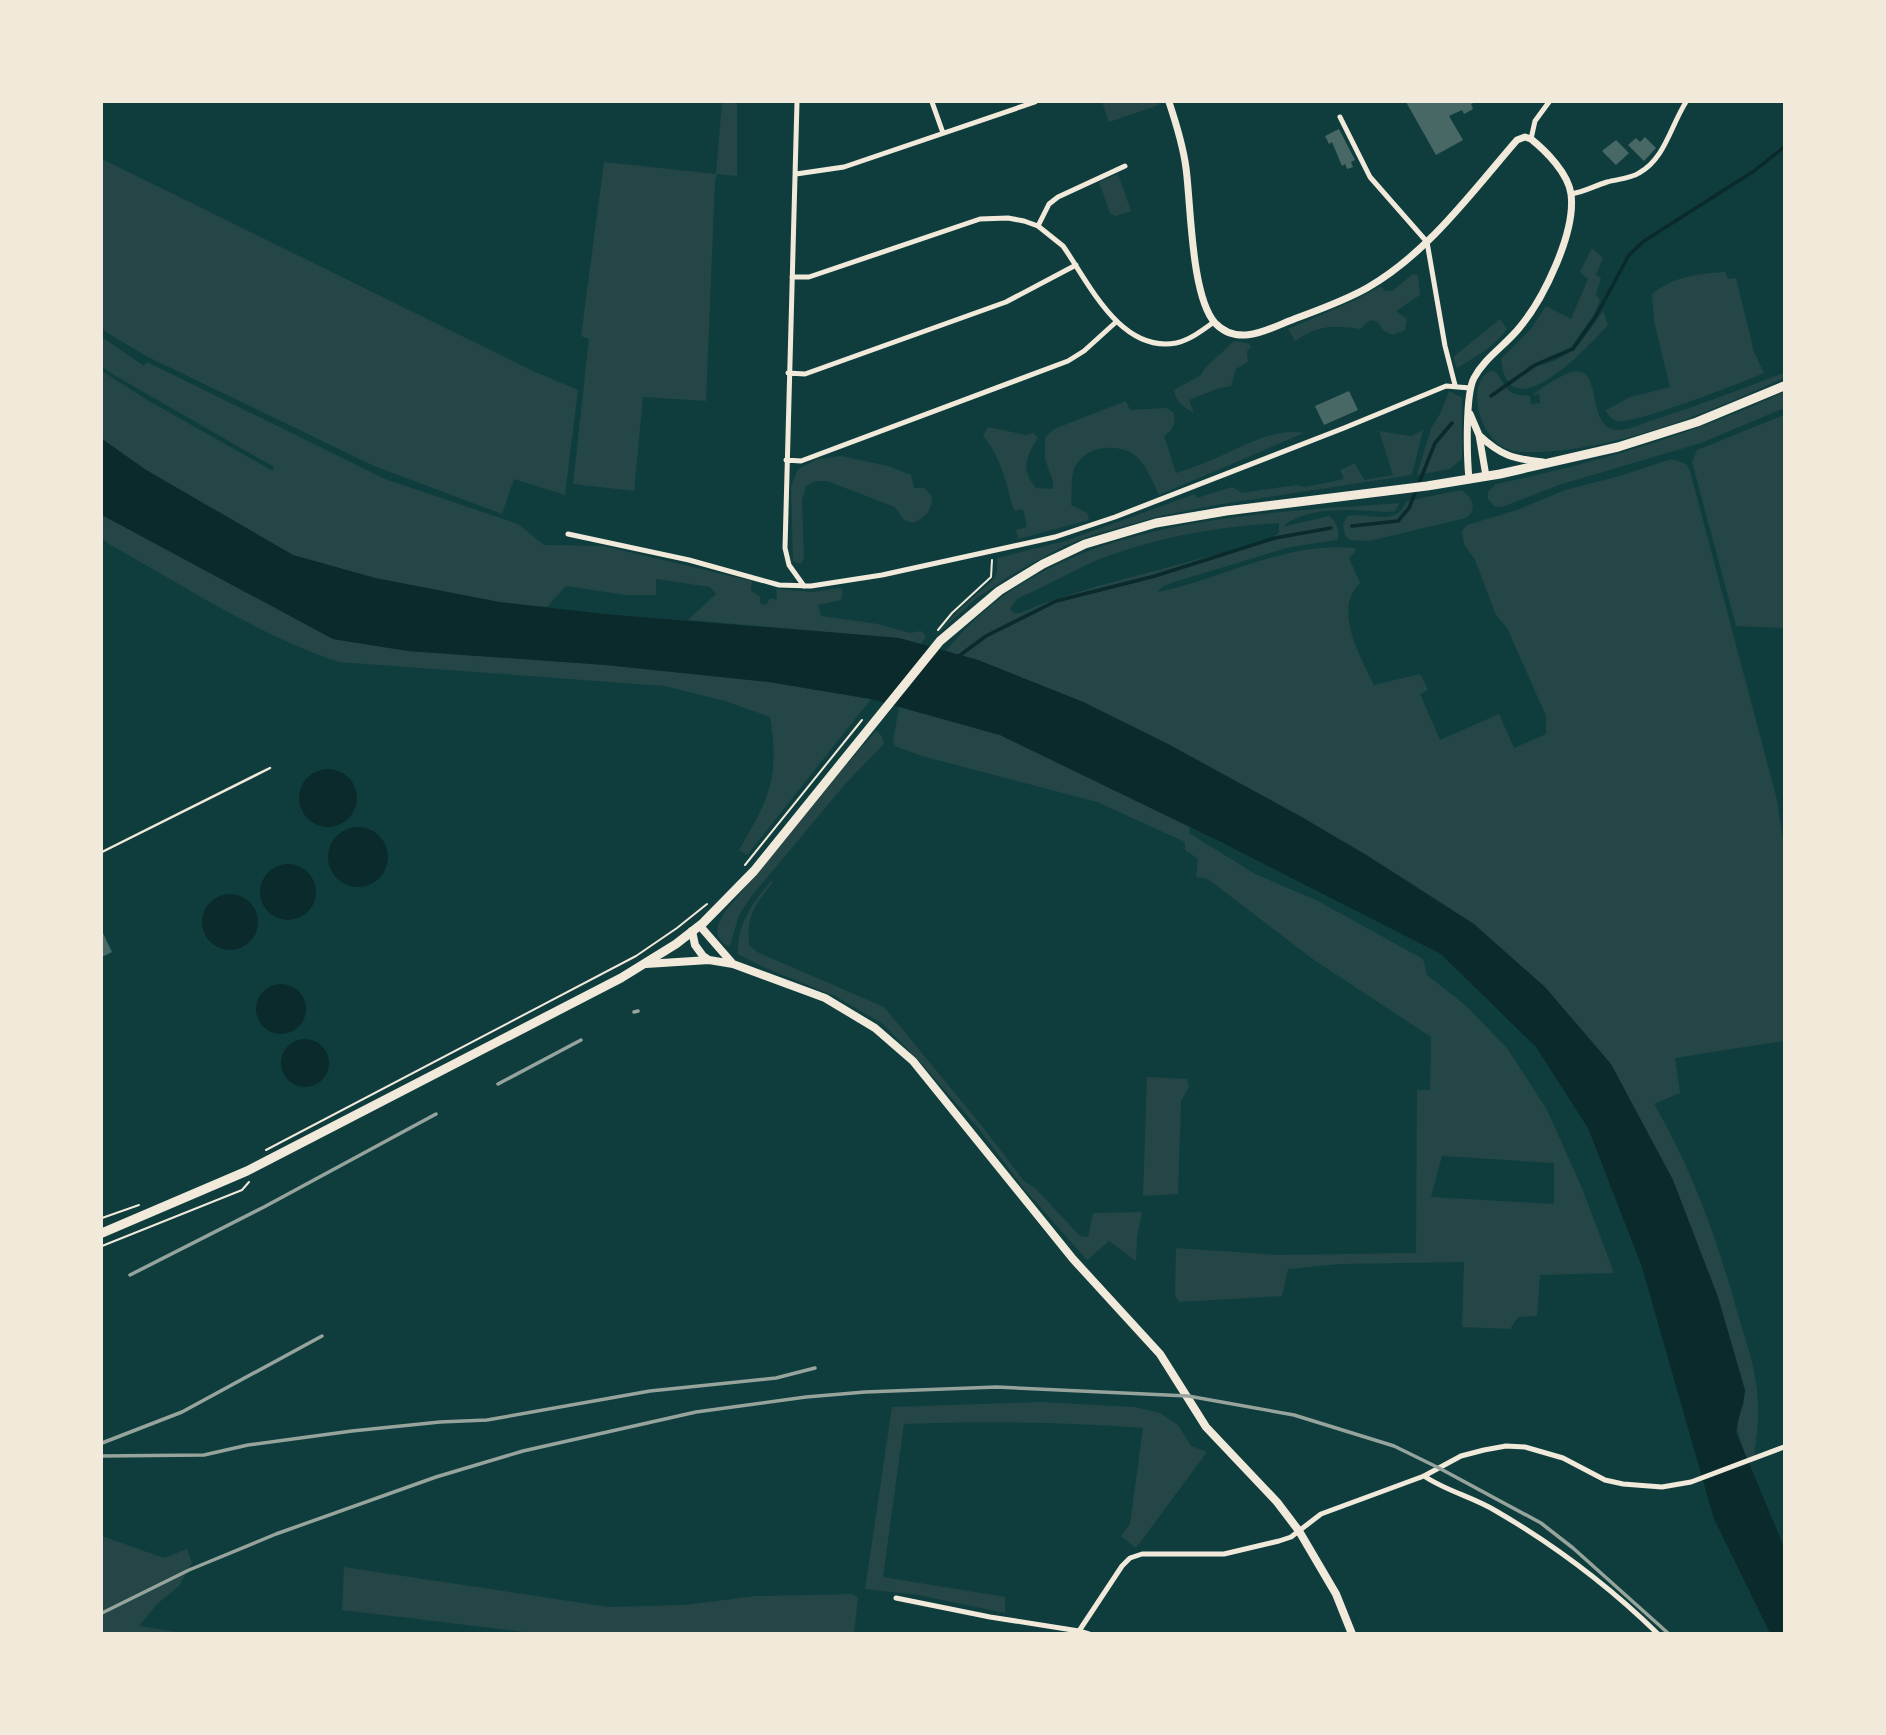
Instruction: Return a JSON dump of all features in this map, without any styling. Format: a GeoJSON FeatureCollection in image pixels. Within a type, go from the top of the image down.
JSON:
{"type":"FeatureCollection","features":[{"type":"Feature","properties":{"kind":"main road"},"geometry":{"type":"LineString","coordinates":[[102,1233],[256,1166],[646,964],[696,928],[754,870],[937,638],[999,591],[1043,564],[1085,544],[1167,521],[1427,486],[1551,463],[1618,447],[1698,422],[1784,386]]}},
{"type":"Feature","properties":{"kind":"main road"},"geometry":{"type":"LineString","coordinates":[[696,928],[695,945],[709,960]]}},
{"type":"Feature","properties":{"kind":"main road"},"geometry":{"type":"LineString","coordinates":[[696,928],[733,964]]}},
{"type":"Feature","properties":{"kind":"main road"},"geometry":{"type":"LineString","coordinates":[[646,964],[709,960],[733,964],[791,984],[835,1003],[875,1028],[913,1061],[1073,1259],[1160,1354],[1206,1427],[1277,1502],[1299,1531],[1331,1584],[1352,1633]]}},
{"type":"Feature","properties":{"kind":"street"},"geometry":{"type":"LineString","coordinates":[[797,102],[785,548],[789,565],[804,586]]}},
{"type":"Feature","properties":{"kind":"street"},"geometry":{"type":"LineString","coordinates":[[932,102],[943,133]]}},
{"type":"Feature","properties":{"kind":"street"},"geometry":{"type":"LineString","coordinates":[[796,174],[844,167],[1035,102]]}},
{"type":"Feature","properties":{"kind":"street"},"geometry":{"type":"LineString","coordinates":[[1169,102],[1186,166],[1198,277],[1214,322],[1227,332],[1242,336],[1258,334],[1367,288],[1399,267],[1427,242],[1517,140],[1525,137],[1531,139],[1562,173],[1571,194],[1570,212],[1562,248],[1546,287],[1520,327],[1489,358],[1470,388],[1469,479]]}},
{"type":"Feature","properties":{"kind":"street"},"geometry":{"type":"LineString","coordinates":[[1531,139],[1535,121],[1549,102]]}},
{"type":"Feature","properties":{"kind":"street"},"geometry":{"type":"LineString","coordinates":[[1571,194],[1644,170],[1660,151],[1686,102]]}},
{"type":"Feature","properties":{"kind":"street"},"geometry":{"type":"LineString","coordinates":[[1340,117],[1370,177],[1427,242],[1445,346],[1455,385]]}},
{"type":"Feature","properties":{"kind":"street"},"geometry":{"type":"LineString","coordinates":[[1038,226],[1043,212],[1052,202],[1125,166]]}},
{"type":"Feature","properties":{"kind":"street"},"geometry":{"type":"LineString","coordinates":[[792,277],[808,277],[969,221],[993,217],[1008,218],[1038,226],[1063,246],[1116,322],[1139,338],[1160,344],[1176,343],[1188,339],[1214,322]]}},
{"type":"Feature","properties":{"kind":"street"},"geometry":{"type":"LineString","coordinates":[[788,373],[805,374],[965,318],[1006,302],[1076,265]]}},
{"type":"Feature","properties":{"kind":"street"},"geometry":{"type":"LineString","coordinates":[[786,460],[801,461],[1068,360],[1084,351],[1116,322]]}},
{"type":"Feature","properties":{"kind":"street"},"geometry":{"type":"LineString","coordinates":[[568,534],[689,560],[779,585],[804,586],[882,575],[1055,537],[1151,505],[1447,386],[1470,388]]}},
{"type":"Feature","properties":{"kind":"street"},"geometry":{"type":"LineString","coordinates":[[1470,413],[1479,435],[1486,476]]}},
{"type":"Feature","properties":{"kind":"street"},"geometry":{"type":"LineString","coordinates":[[1479,435],[1508,457],[1551,463]]}},
{"type":"Feature","properties":{"kind":"street"},"geometry":{"type":"LineString","coordinates":[[1079,1632],[1130,1558],[1142,1555],[1224,1554],[1279,1541],[1291,1537],[1321,1514],[1424,1476],[1461,1456],[1506,1446],[1525,1447],[1563,1458],[1605,1480],[1623,1485],[1662,1487],[1691,1482],[1784,1447]]}},
{"type":"Feature","properties":{"kind":"street"},"geometry":{"type":"LineString","coordinates":[[1424,1476],[1485,1505],[1560,1550],[1624,1601],[1658,1633]]}},
{"type":"Feature","properties":{"kind":"street"},"geometry":{"type":"LineString","coordinates":[[896,1598],[1089,1633]]}},
{"type":"Feature","properties":{"kind":"lane"},"geometry":{"type":"LineString","coordinates":[[102,852],[270,768]]}},
{"type":"Feature","properties":{"kind":"path"},"geometry":{"type":"LineString","coordinates":[[937,638],[952,613],[991,577],[991,552]]}},
{"type":"Feature","properties":{"kind":"path"},"geometry":{"type":"LineString","coordinates":[[745,865],[850,734]]}},
{"type":"Feature","properties":{"kind":"path"},"geometry":{"type":"LineString","coordinates":[[260,1154],[636,956],[709,902]]}},
{"type":"Feature","properties":{"kind":"path"},"geometry":{"type":"LineString","coordinates":[[102,1218],[139,1205]]}},
{"type":"Feature","properties":{"kind":"shaded area"},"geometry":{"type":"Polygon","coordinates":[[[722,102],[737,102],[737,176],[717,174],[715,181],[706,401],[643,397],[634,491],[573,484],[589,339],[581,336],[604,162],[716,174],[722,102]]]}},
{"type":"Feature","properties":{"kind":"shaded area"},"geometry":{"type":"Polygon","coordinates":[[[1102,102],[1157,102],[1159,105],[1109,122],[1102,102]]]}},
{"type":"Feature","properties":{"kind":"shaded area"},"geometry":{"type":"Polygon","coordinates":[[[102,159],[535,372],[578,390],[565,495],[514,479],[502,514],[374,466],[148,357],[106,332],[102,328],[102,159]]]}},
{"type":"Feature","properties":{"kind":"shaded area"},"geometry":{"type":"Polygon","coordinates":[[[1118,174],[1131,211],[1116,216],[1110,213],[1099,182],[1118,174]]]}},
{"type":"Feature","properties":{"kind":"shaded area"},"geometry":{"type":"Polygon","coordinates":[[[1592,248],[1603,258],[1596,275],[1601,278],[1596,294],[1600,301],[1592,318],[1571,347],[1527,367],[1564,356],[1580,341],[1603,311],[1608,325],[1568,365],[1550,378],[1533,387],[1518,388],[1507,380],[1501,359],[1531,329],[1546,306],[1571,319],[1588,279],[1580,272],[1592,248]]]}},
{"type":"Feature","properties":{"kind":"shaded area"},"geometry":{"type":"Polygon","coordinates":[[[1725,272],[1728,279],[1736,278],[1754,352],[1764,373],[1644,416],[1617,421],[1611,418],[1606,410],[1630,397],[1670,387],[1654,321],[1652,294],[1678,280],[1725,272]]]}},
{"type":"Feature","properties":{"kind":"shaded area"},"geometry":{"type":"Polygon","coordinates":[[[1413,274],[1418,275],[1420,295],[1396,311],[1407,319],[1405,330],[1393,335],[1383,330],[1378,322],[1370,320],[1360,329],[1326,328],[1311,332],[1295,341],[1288,329],[1381,286],[1384,290],[1392,291],[1413,274]]]}},
{"type":"Feature","properties":{"kind":"shaded area"},"geometry":{"type":"Polygon","coordinates":[[[1500,319],[1507,329],[1502,335],[1484,351],[1457,368],[1453,357],[1500,319]]]}},
{"type":"Feature","properties":{"kind":"shaded area"},"geometry":{"type":"Polygon","coordinates":[[[102,337],[144,366],[147,362],[385,479],[518,524],[544,545],[604,546],[752,581],[751,590],[760,597],[760,603],[766,605],[770,598],[777,600],[776,589],[813,592],[841,588],[841,600],[818,605],[821,616],[878,624],[910,633],[921,631],[926,636],[921,644],[899,638],[688,620],[716,594],[710,587],[656,579],[656,595],[625,595],[566,586],[547,607],[499,602],[375,578],[293,555],[146,470],[102,439],[102,371],[149,401],[273,471],[274,467],[109,372],[102,366],[102,337]]]}},
{"type":"Feature","properties":{"kind":"shaded area"},"geometry":{"type":"Polygon","coordinates":[[[1234,341],[1248,343],[1251,347],[1247,351],[1248,362],[1236,369],[1231,386],[1189,400],[1194,413],[1183,406],[1176,398],[1174,390],[1201,375],[1234,341]]]}},
{"type":"Feature","properties":{"kind":"shaded area"},"geometry":{"type":"Polygon","coordinates":[[[1493,370],[1510,391],[1530,396],[1531,404],[1540,403],[1539,394],[1532,395],[1545,386],[1569,373],[1580,372],[1587,376],[1601,418],[1607,426],[1617,430],[1703,403],[1784,373],[1784,378],[1689,418],[1620,440],[1586,447],[1520,452],[1506,449],[1494,440],[1479,414],[1478,386],[1484,376],[1493,370]]]}},
{"type":"Feature","properties":{"kind":"shaded area"},"geometry":{"type":"Polygon","coordinates":[[[1449,391],[1462,398],[1462,459],[1450,469],[1417,475],[1431,429],[1449,391]]]}},
{"type":"Feature","properties":{"kind":"shaded area"},"geometry":{"type":"Polygon","coordinates":[[[1784,392],[1784,408],[1701,443],[1562,484],[1502,507],[1494,506],[1488,499],[1488,492],[1496,484],[1643,446],[1714,422],[1784,392]]]}},
{"type":"Feature","properties":{"kind":"shaded area"},"geometry":{"type":"Polygon","coordinates":[[[1126,401],[1130,410],[1167,408],[1174,413],[1173,426],[1164,436],[1176,473],[1262,438],[1283,433],[1304,433],[1159,495],[1137,457],[1129,452],[1111,448],[1092,452],[1083,456],[1073,472],[1071,505],[1087,513],[1089,520],[1018,539],[1016,530],[1027,527],[1023,509],[1014,511],[999,462],[983,436],[988,427],[1026,435],[1033,433],[1038,438],[1026,463],[1028,475],[1036,488],[1053,489],[1045,459],[1045,437],[1054,429],[1126,401]]]}},
{"type":"Feature","properties":{"kind":"shaded area"},"geometry":{"type":"Polygon","coordinates":[[[1784,415],[1784,628],[1736,626],[1692,462],[1697,450],[1784,415]]]}},
{"type":"Feature","properties":{"kind":"shaded area"},"geometry":{"type":"Polygon","coordinates":[[[1423,430],[1412,475],[1216,505],[1160,516],[1092,535],[1062,547],[1013,574],[978,597],[936,635],[994,579],[997,558],[1065,541],[1195,494],[1197,498],[1232,487],[1242,493],[1296,485],[1305,487],[1344,479],[1340,470],[1355,463],[1364,480],[1393,475],[1379,431],[1411,436],[1423,430]]]}},
{"type":"Feature","properties":{"kind":"shaded area"},"geometry":{"type":"Polygon","coordinates":[[[102,439],[146,470],[293,555],[375,578],[499,602],[604,614],[899,638],[978,660],[1083,702],[1168,744],[1368,856],[1474,924],[1545,987],[1611,1064],[1673,1180],[1718,1297],[1745,1390],[1736,1432],[1784,1547],[1784,1633],[1770,1633],[1714,1519],[1642,1267],[1588,1128],[1536,1047],[1441,954],[1223,843],[1000,735],[871,699],[769,682],[606,665],[408,651],[333,639],[102,515],[102,439]]]}},
{"type":"Feature","properties":{"kind":"shaded area"},"geometry":{"type":"Polygon","coordinates":[[[841,456],[888,466],[911,475],[914,488],[924,488],[932,496],[929,509],[914,523],[904,520],[895,507],[827,481],[815,481],[806,486],[802,500],[804,558],[801,564],[793,561],[791,487],[798,469],[818,459],[841,456]]]}},
{"type":"Feature","properties":{"kind":"shaded area"},"geometry":{"type":"Polygon","coordinates":[[[1672,459],[1686,464],[1690,471],[1777,800],[1784,846],[1784,1041],[1675,1058],[1680,1093],[1654,1104],[1704,1208],[1749,1351],[1758,1413],[1754,1456],[1747,1459],[1738,1431],[1744,1403],[1673,1180],[1368,856],[1168,744],[1083,702],[978,660],[946,651],[990,607],[1040,573],[1095,548],[1154,531],[1215,520],[1277,512],[1399,503],[1395,511],[1387,512],[1334,510],[1308,514],[1284,525],[1329,516],[1337,527],[1337,540],[1290,547],[1174,582],[1162,587],[1158,592],[1279,555],[1328,547],[1354,548],[1356,551],[1349,558],[1360,583],[1352,594],[1349,620],[1356,648],[1374,685],[1420,674],[1428,690],[1420,694],[1440,740],[1499,714],[1514,748],[1546,734],[1546,716],[1507,628],[1496,615],[1475,560],[1464,544],[1462,531],[1467,525],[1517,510],[1565,490],[1672,459]],[[1279,523],[1256,525],[1186,534],[1139,546],[1095,561],[1017,599],[1010,608],[1013,613],[1020,613],[1098,586],[1270,540],[1279,532],[1279,523]]]}},
{"type":"Feature","properties":{"kind":"shaded area"},"geometry":{"type":"Polygon","coordinates":[[[1461,490],[1469,496],[1473,507],[1466,518],[1369,541],[1350,540],[1345,535],[1343,524],[1348,516],[1389,517],[1402,509],[1407,501],[1461,490]]]}},
{"type":"Feature","properties":{"kind":"shaded area"},"geometry":{"type":"Polygon","coordinates":[[[102,515],[333,639],[408,651],[606,665],[769,682],[871,699],[747,855],[739,850],[765,802],[772,772],[774,756],[770,717],[725,701],[665,686],[339,662],[250,624],[109,544],[102,538],[102,515]]]}},
{"type":"Feature","properties":{"kind":"shaded area"},"geometry":{"type":"Polygon","coordinates":[[[899,707],[1000,735],[1190,827],[1189,833],[1255,874],[1316,900],[1423,959],[1427,975],[1465,1005],[1507,1048],[1547,1110],[1582,1188],[1614,1273],[1540,1275],[1537,1316],[1518,1317],[1510,1329],[1462,1327],[1464,1262],[1341,1264],[1288,1269],[1282,1296],[1179,1302],[1175,1296],[1176,1248],[1279,1255],[1416,1253],[1417,1090],[1430,1090],[1431,1037],[1314,960],[1208,879],[1196,877],[1198,859],[1185,850],[1185,842],[1097,802],[922,756],[895,746],[893,741],[899,707]],[[1442,1156],[1431,1197],[1554,1204],[1554,1163],[1442,1156]]]}},
{"type":"Feature","properties":{"kind":"shaded area"},"geometry":{"type":"Polygon","coordinates":[[[876,731],[882,736],[884,744],[846,783],[750,898],[739,915],[730,945],[727,946],[719,938],[717,930],[725,912],[876,731]]]}},
{"type":"Feature","properties":{"kind":"shaded area"},"geometry":{"type":"Polygon","coordinates":[[[328,769],[344,774],[352,782],[357,798],[352,814],[344,822],[328,827],[312,822],[304,814],[299,798],[304,782],[312,774],[328,769]]]}},
{"type":"Feature","properties":{"kind":"shaded area"},"geometry":{"type":"Polygon","coordinates":[[[358,827],[379,836],[388,857],[379,878],[358,887],[337,878],[328,857],[337,836],[358,827]]]}},
{"type":"Feature","properties":{"kind":"shaded area"},"geometry":{"type":"Polygon","coordinates":[[[288,864],[299,866],[308,872],[314,881],[314,903],[308,912],[299,918],[288,920],[277,918],[268,912],[262,903],[260,892],[262,881],[268,872],[277,866],[288,864]]]}},
{"type":"Feature","properties":{"kind":"shaded area"},"geometry":{"type":"Polygon","coordinates":[[[771,881],[773,882],[757,904],[751,919],[749,945],[757,952],[884,1007],[1024,1181],[1036,1189],[1080,1236],[1088,1237],[1093,1213],[1142,1212],[1136,1261],[1109,1241],[1087,1260],[1025,1190],[978,1128],[883,1024],[835,996],[738,954],[743,924],[752,906],[771,881]]]}},
{"type":"Feature","properties":{"kind":"shaded area"},"geometry":{"type":"Polygon","coordinates":[[[224,894],[236,894],[246,898],[254,906],[258,922],[254,938],[246,946],[236,950],[224,950],[214,946],[206,938],[202,928],[202,916],[206,906],[214,898],[224,894]]]}},
{"type":"Feature","properties":{"kind":"shaded area"},"geometry":{"type":"Polygon","coordinates":[[[281,984],[299,991],[306,1009],[299,1027],[281,1034],[263,1027],[256,1009],[263,991],[281,984]]]}},
{"type":"Feature","properties":{"kind":"shaded area"},"geometry":{"type":"Polygon","coordinates":[[[305,1039],[322,1046],[329,1063],[322,1080],[305,1087],[288,1080],[281,1063],[288,1046],[305,1039]]]}},
{"type":"Feature","properties":{"kind":"shaded area"},"geometry":{"type":"Polygon","coordinates":[[[1147,1077],[1187,1079],[1189,1087],[1181,1101],[1178,1194],[1143,1196],[1147,1077]]]}},
{"type":"Feature","properties":{"kind":"shaded area"},"geometry":{"type":"Polygon","coordinates":[[[1041,1402],[1134,1407],[1160,1413],[1178,1425],[1191,1446],[1207,1452],[1136,1548],[1121,1536],[1130,1524],[1143,1428],[1024,1423],[904,1424],[883,1577],[1005,1597],[1005,1613],[918,1595],[865,1589],[892,1407],[1041,1402]]]}},
{"type":"Feature","properties":{"kind":"shaded area"},"geometry":{"type":"Polygon","coordinates":[[[102,1536],[164,1558],[187,1549],[192,1563],[179,1586],[157,1604],[139,1626],[182,1633],[102,1633],[102,1536]]]}},
{"type":"Feature","properties":{"kind":"shaded area"},"geometry":{"type":"Polygon","coordinates":[[[344,1567],[609,1607],[684,1605],[756,1596],[853,1594],[858,1598],[854,1633],[541,1634],[342,1610],[344,1567]]]}},
{"type":"Feature","properties":{"kind":"building"},"geometry":{"type":"Polygon","coordinates":[[[1406,102],[1476,102],[1471,104],[1473,109],[1464,114],[1462,110],[1449,116],[1463,140],[1436,155],[1406,102]]]}},
{"type":"Feature","properties":{"kind":"building"},"geometry":{"type":"Polygon","coordinates":[[[1339,129],[1355,160],[1351,162],[1353,167],[1347,169],[1345,164],[1342,166],[1332,142],[1329,144],[1325,136],[1339,129]]]}},
{"type":"Feature","properties":{"kind":"building"},"geometry":{"type":"Polygon","coordinates":[[[1645,137],[1656,148],[1644,161],[1628,145],[1636,138],[1640,142],[1645,137]]]}},
{"type":"Feature","properties":{"kind":"building"},"geometry":{"type":"Polygon","coordinates":[[[1616,140],[1629,153],[1616,165],[1602,151],[1616,140]]]}},
{"type":"Feature","properties":{"kind":"building"},"geometry":{"type":"Polygon","coordinates":[[[1349,391],[1358,410],[1324,425],[1315,406],[1349,391]]]}},
{"type":"Feature","properties":{"kind":"building"},"geometry":{"type":"Polygon","coordinates":[[[102,931],[112,952],[102,957],[102,931]]]}},
{"type":"Feature","properties":{"kind":"waterway"},"geometry":{"type":"LineString","coordinates":[[1491,396],[1535,365],[1573,349],[1596,316],[1629,255],[1644,241],[1754,171],[1784,147]]}},
{"type":"Feature","properties":{"kind":"waterway"},"geometry":{"type":"LineString","coordinates":[[1352,526],[1398,521],[1409,508],[1435,443],[1452,423]]}},
{"type":"Feature","properties":{"kind":"waterway"},"geometry":{"type":"LineString","coordinates":[[959,656],[986,636],[1056,601],[1155,576],[1275,538],[1331,528]]}},
{"type":"Feature","properties":{"kind":"railway"},"geometry":{"type":"LineString","coordinates":[[634,1012],[638,1011]]}},
{"type":"Feature","properties":{"kind":"railway"},"geometry":{"type":"LineString","coordinates":[[498,1084],[581,1040]]}},
{"type":"Feature","properties":{"kind":"railway"},"geometry":{"type":"LineString","coordinates":[[130,1275],[264,1207],[436,1114]]}},
{"type":"Feature","properties":{"kind":"railway"},"geometry":{"type":"LineString","coordinates":[[102,1443],[182,1412],[322,1336]]}},
{"type":"Feature","properties":{"kind":"railway"},"geometry":{"type":"LineString","coordinates":[[102,1456],[204,1455],[248,1445],[352,1431],[487,1420],[650,1391],[776,1378],[815,1368]]}},
{"type":"Feature","properties":{"kind":"railway"},"geometry":{"type":"LineString","coordinates":[[102,1613],[189,1570],[276,1534],[436,1477],[523,1451],[696,1412],[806,1397],[997,1387],[1188,1396],[1294,1415],[1394,1446],[1541,1523],[1669,1634]]}}]}
